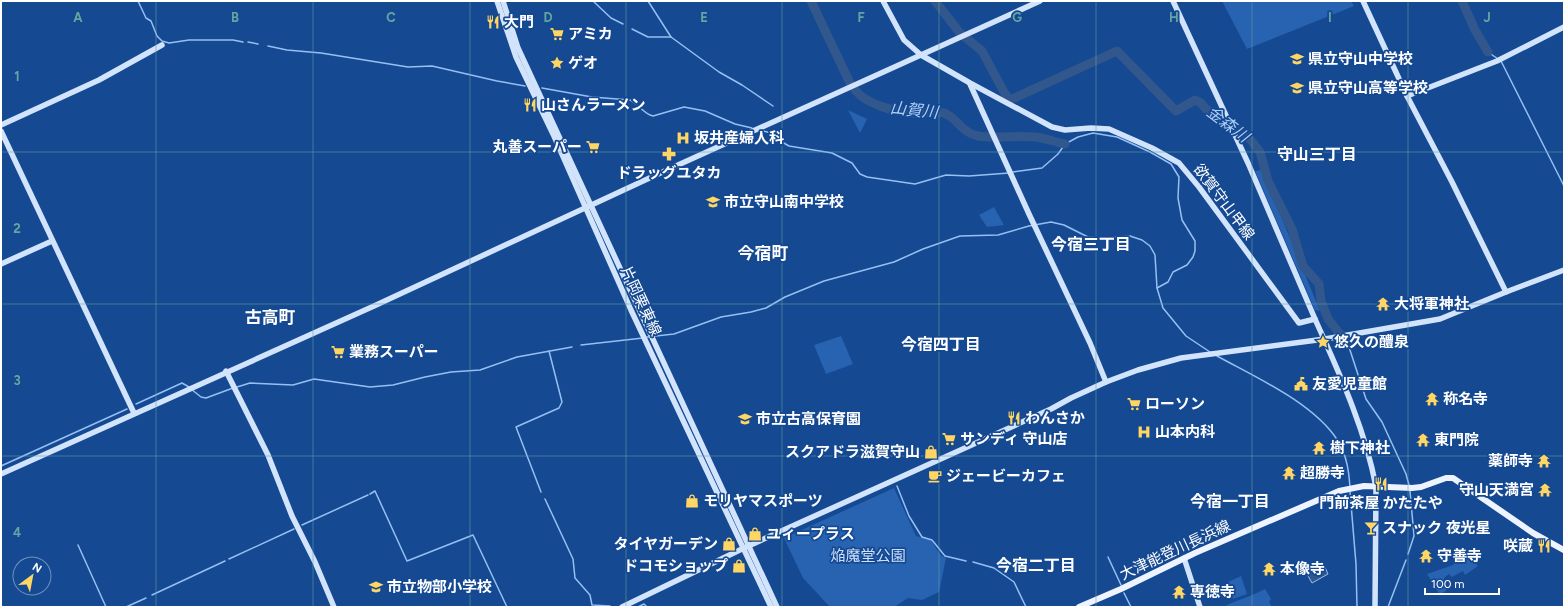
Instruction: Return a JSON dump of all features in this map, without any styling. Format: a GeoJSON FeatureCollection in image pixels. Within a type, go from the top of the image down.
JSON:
{"type":"FeatureCollection","features":[{"type":"Feature","properties":{"kind":"main road","name":"大津能登川長浜線"},"geometry":{"type":"LineString","coordinates":[[1079,607],[1121,589],[1184,558],[1331,494],[1350,488],[1412,488],[1421,487],[1446,478],[1454,478],[1533,532],[1564,550]]}},
{"type":"Feature","properties":{"kind":"street","name":"片岡栗東線"},"geometry":{"type":"LineString","coordinates":[[497,1],[516,57],[651,333],[747,547],[771,607]]}},
{"type":"Feature","properties":{"kind":"street","name":"片岡栗東線"},"geometry":{"type":"LineString","coordinates":[[503,1],[518,48],[588,206],[642,334],[777,607]]}},
{"type":"Feature","properties":{"kind":"street","name":"欲賀守山甲線"},"geometry":{"type":"LineString","coordinates":[[883,1],[904,40],[921,55],[970,84],[1052,127],[1065,130],[1091,128],[1110,130],[1146,145],[1179,163],[1193,179],[1298,323],[1315,319]]}},
{"type":"Feature","properties":{"kind":"street"},"geometry":{"type":"LineString","coordinates":[[1,474],[226,371],[374,306],[588,206],[1040,1]]}},
{"type":"Feature","properties":{"kind":"street"},"geometry":{"type":"LineString","coordinates":[[1173,1],[1248,163],[1354,408],[1373,471],[1376,487],[1375,607]]}},
{"type":"Feature","properties":{"kind":"street"},"geometry":{"type":"LineString","coordinates":[[1363,1],[1407,96],[1452,182],[1506,292]]}},
{"type":"Feature","properties":{"kind":"street"},"geometry":{"type":"LineString","coordinates":[[1407,96],[1497,61],[1564,26]]}},
{"type":"Feature","properties":{"kind":"street"},"geometry":{"type":"LineString","coordinates":[[1,126],[98,80],[162,44]]}},
{"type":"Feature","properties":{"kind":"street"},"geometry":{"type":"LineString","coordinates":[[970,84],[1026,208],[1090,343],[1106,382]]}},
{"type":"Feature","properties":{"kind":"street"},"geometry":{"type":"LineString","coordinates":[[1,131],[134,413]]}},
{"type":"Feature","properties":{"kind":"street"},"geometry":{"type":"LineString","coordinates":[[1,264],[52,241]]}},
{"type":"Feature","properties":{"kind":"street"},"geometry":{"type":"LineString","coordinates":[[622,607],[747,547],[1051,409],[1071,398],[1106,382],[1138,370],[1181,358],[1324,339],[1440,319],[1564,270]]}},
{"type":"Feature","properties":{"kind":"street"},"geometry":{"type":"LineString","coordinates":[[226,371],[268,455],[292,516],[315,562],[334,607]]}},
{"type":"Feature","properties":{"kind":"street"},"geometry":{"type":"LineString","coordinates":[[1184,558],[1200,607]]}},
{"type":"Feature","properties":{"kind":"green space"},"geometry":{"type":"Polygon","coordinates":[[[1222,1],[1351,1],[1354,6],[1247,49],[1222,1]]]}},
{"type":"Feature","properties":{"kind":"green space"},"geometry":{"type":"Polygon","coordinates":[[[848,110],[867,119],[860,133],[848,110]]]}},
{"type":"Feature","properties":{"kind":"green space"},"geometry":{"type":"Polygon","coordinates":[[[1262,170],[1320,311],[1315,310],[1255,171],[1262,170]]]}},
{"type":"Feature","properties":{"kind":"green space"},"geometry":{"type":"Polygon","coordinates":[[[994,207],[1004,225],[987,227],[979,215],[994,207]]]}},
{"type":"Feature","properties":{"kind":"green space"},"geometry":{"type":"Polygon","coordinates":[[[841,336],[853,364],[826,374],[814,345],[841,336]]]}},
{"type":"Feature","properties":{"kind":"green space","name":"焔魔堂公園"},"geometry":{"type":"Polygon","coordinates":[[[894,488],[916,536],[931,540],[939,553],[946,558],[939,592],[922,600],[908,598],[894,607],[830,607],[803,578],[784,538],[894,488]]]}},
{"type":"Feature","properties":{"kind":"green space"},"geometry":{"type":"Polygon","coordinates":[[[1466,551],[1478,566],[1465,575],[1463,571],[1452,577],[1449,574],[1444,578],[1444,585],[1447,590],[1440,595],[1427,574],[1453,565],[1461,554],[1466,551]]]}},
{"type":"Feature","properties":{"kind":"green space"},"geometry":{"type":"Polygon","coordinates":[[[1241,576],[1247,594],[1233,599],[1228,582],[1241,576]]]}},
{"type":"Feature","properties":{"kind":"green space"},"geometry":{"type":"Polygon","coordinates":[[[1265,589],[1271,599],[1269,602],[1272,607],[1223,607],[1255,594],[1265,589]]]}},
{"type":"Feature","properties":{"kind":"shaded area"},"geometry":{"type":"Polygon","coordinates":[[[1324,565],[1328,574],[1312,583],[1307,574],[1324,565]]]}},
{"type":"Feature","properties":{"kind":"waterway"},"geometry":{"type":"LineString","coordinates":[[138,1],[146,18],[151,21],[157,36],[162,41],[169,43],[189,40],[233,40],[243,42]]}},
{"type":"Feature","properties":{"kind":"waterway"},"geometry":{"type":"LineString","coordinates":[[593,1],[611,18],[623,24]]}},
{"type":"Feature","properties":{"kind":"waterway"},"geometry":{"type":"LineString","coordinates":[[648,1],[671,37],[719,72],[742,85],[773,106]]}},
{"type":"Feature","properties":{"kind":"waterway","name":"山賀川"},"geometry":{"type":"LineString","coordinates":[[811,1],[850,83]]}},
{"type":"Feature","properties":{"kind":"waterway","name":"金森川"},"geometry":{"type":"LineString","coordinates":[[935,1],[960,33],[982,51],[1005,94],[1010,100],[1117,51],[1176,111],[1195,100],[1201,103],[1206,109],[1234,126],[1250,139],[1260,152],[1268,181],[1292,229],[1303,266],[1319,284],[1321,301],[1328,319],[1348,344]]}},
{"type":"Feature","properties":{"kind":"waterway"},"geometry":{"type":"LineString","coordinates":[[1462,1],[1475,30],[1488,52]]}},
{"type":"Feature","properties":{"kind":"waterway"},"geometry":{"type":"LineString","coordinates":[[632,29],[648,37],[671,37]]}},
{"type":"Feature","properties":{"kind":"waterway"},"geometry":{"type":"LineString","coordinates":[[248,42],[258,44]]}},
{"type":"Feature","properties":{"kind":"waterway"},"geometry":{"type":"LineString","coordinates":[[268,46],[408,67],[432,66],[525,86]]}},
{"type":"Feature","properties":{"kind":"waterway"},"geometry":{"type":"LineString","coordinates":[[1488,52],[1498,59]]}},
{"type":"Feature","properties":{"kind":"waterway"},"geometry":{"type":"LineString","coordinates":[[1501,61],[1564,186]]}},
{"type":"Feature","properties":{"kind":"waterway"},"geometry":{"type":"LineString","coordinates":[[542,88],[592,97],[630,100],[646,113],[653,116],[684,107],[705,111],[735,124],[752,128]]}},
{"type":"Feature","properties":{"kind":"waterway","name":"山賀川"},"geometry":{"type":"LineString","coordinates":[[855,90],[867,100],[892,110],[909,113],[940,112],[946,114],[966,131],[978,136],[1035,137],[1065,144]]}},
{"type":"Feature","properties":{"kind":"waterway"},"geometry":{"type":"LineString","coordinates":[[763,131],[776,134],[782,142],[789,146],[832,153],[852,163],[860,174],[867,177],[915,184],[946,175],[969,176],[1009,173]]}},
{"type":"Feature","properties":{"kind":"waterway"},"geometry":{"type":"LineString","coordinates":[[1013,172],[1042,168],[1058,154],[1065,144],[1078,137],[1093,133],[1117,137],[1150,152],[1171,164],[1179,177],[1178,198],[1182,220],[1195,241],[1195,251],[1193,257],[1187,265],[1173,272],[1168,282],[1157,288]]}},
{"type":"Feature","properties":{"kind":"waterway"},"geometry":{"type":"LineString","coordinates":[[647,337],[674,334],[721,317],[766,308],[785,297],[824,281],[894,262],[923,249],[960,236],[998,235],[1029,226],[1051,222],[1064,225],[1088,237],[1102,238],[1130,236],[1142,240],[1150,246],[1155,255],[1157,288],[1163,308],[1186,336],[1210,352]]}},
{"type":"Feature","properties":{"kind":"waterway"},"geometry":{"type":"LineString","coordinates":[[581,345],[643,338]]}},
{"type":"Feature","properties":{"kind":"waterway","name":"金森川"},"geometry":{"type":"LineString","coordinates":[[1348,344],[1366,399],[1382,422],[1406,474],[1409,485]]}},
{"type":"Feature","properties":{"kind":"waterway"},"geometry":{"type":"LineString","coordinates":[[237,387],[250,383],[293,385],[314,379],[370,387],[393,385],[451,372],[480,370],[517,357],[572,347]]}},
{"type":"Feature","properties":{"kind":"waterway"},"geometry":{"type":"LineString","coordinates":[[541,492],[516,427],[559,408],[562,402],[549,351]]}},
{"type":"Feature","properties":{"kind":"waterway"},"geometry":{"type":"LineString","coordinates":[[1217,356],[1283,392],[1299,403],[1327,427],[1338,441],[1344,452],[1350,488]]}},
{"type":"Feature","properties":{"kind":"waterway"},"geometry":{"type":"LineString","coordinates":[[136,404],[182,383],[189,387]]}},
{"type":"Feature","properties":{"kind":"waterway"},"geometry":{"type":"LineString","coordinates":[[191,389],[201,397],[206,398],[233,388]]}},
{"type":"Feature","properties":{"kind":"waterway"},"geometry":{"type":"LineString","coordinates":[[1,466],[127,409]]}},
{"type":"Feature","properties":{"kind":"waterway"},"geometry":{"type":"LineString","coordinates":[[897,486],[909,516],[922,537],[932,540],[945,556],[966,561]]}},
{"type":"Feature","properties":{"kind":"waterway"},"geometry":{"type":"LineString","coordinates":[[370,494],[375,491],[407,561],[473,535],[507,607]]}},
{"type":"Feature","properties":{"kind":"waterway","name":"金森川"},"geometry":{"type":"LineString","coordinates":[[1408,554],[1414,536],[1410,491]]}},
{"type":"Feature","properties":{"kind":"waterway"},"geometry":{"type":"LineString","coordinates":[[1350,492],[1356,564],[1357,607]]}},
{"type":"Feature","properties":{"kind":"waterway"},"geometry":{"type":"LineString","coordinates":[[302,525],[368,495]]}},
{"type":"Feature","properties":{"kind":"waterway"},"geometry":{"type":"LineString","coordinates":[[545,499],[573,559],[575,578],[590,595],[592,605],[610,606]]}},
{"type":"Feature","properties":{"kind":"waterway"},"geometry":{"type":"LineString","coordinates":[[229,559],[294,529]]}},
{"type":"Feature","properties":{"kind":"waterway"},"geometry":{"type":"LineString","coordinates":[[78,545],[106,607]]}},
{"type":"Feature","properties":{"kind":"waterway"},"geometry":{"type":"LineString","coordinates":[[1108,557],[1121,585]]}},
{"type":"Feature","properties":{"kind":"waterway","name":"金森川"},"geometry":{"type":"LineString","coordinates":[[1388,607],[1406,560]]}},
{"type":"Feature","properties":{"kind":"waterway"},"geometry":{"type":"LineString","coordinates":[[152,595],[225,561]]}},
{"type":"Feature","properties":{"kind":"waterway"},"geometry":{"type":"LineString","coordinates":[[973,562],[994,568],[1014,582],[1026,607]]}},
{"type":"Feature","properties":{"kind":"waterway"},"geometry":{"type":"LineString","coordinates":[[1124,593],[1131,607]]}},
{"type":"Feature","properties":{"kind":"waterway"},"geometry":{"type":"LineString","coordinates":[[126,607],[146,598]]}},
{"type":"Feature","properties":{"kind":"waterway"},"geometry":{"type":"LineString","coordinates":[[638,607],[644,604],[647,607]]}},
{"type":"Feature","properties":{"kind":"place","name":"大門"},"geometry":{"type":"Point","coordinates":[493,22]}},
{"type":"Feature","properties":{"kind":"place","name":"アミカ"},"geometry":{"type":"Point","coordinates":[557,34]}},
{"type":"Feature","properties":{"kind":"place","name":"県立守山中学校"},"geometry":{"type":"Point","coordinates":[1297,59]}},
{"type":"Feature","properties":{"kind":"place","name":"ゲオ"},"geometry":{"type":"Point","coordinates":[557,63]}},
{"type":"Feature","properties":{"kind":"place","name":"県立守山高等学校"},"geometry":{"type":"Point","coordinates":[1297,88]}},
{"type":"Feature","properties":{"kind":"place","name":"山さんラーメン"},"geometry":{"type":"Point","coordinates":[530,105]}},
{"type":"Feature","properties":{"kind":"place","name":"坂井産婦人科"},"geometry":{"type":"Point","coordinates":[683,138]}},
{"type":"Feature","properties":{"kind":"place","name":"丸善スーパー"},"geometry":{"type":"Point","coordinates":[593,147]}},
{"type":"Feature","properties":{"kind":"place","name":"ドラッグユタカ"},"geometry":{"type":"Point","coordinates":[669,154]}},
{"type":"Feature","properties":{"kind":"place","name":"市立守山南中学校"},"geometry":{"type":"Point","coordinates":[713,202]}},
{"type":"Feature","properties":{"kind":"place","name":"大将軍神社"},"geometry":{"type":"Point","coordinates":[1383,304]}},
{"type":"Feature","properties":{"kind":"place","name":"悠久の醴泉"},"geometry":{"type":"Point","coordinates":[1323,342]}},
{"type":"Feature","properties":{"kind":"place","name":"業務スーパー"},"geometry":{"type":"Point","coordinates":[338,352]}},
{"type":"Feature","properties":{"kind":"place","name":"友愛児童館"},"geometry":{"type":"Point","coordinates":[1301,384]}},
{"type":"Feature","properties":{"kind":"place","name":"称名寺"},"geometry":{"type":"Point","coordinates":[1432,399]}},
{"type":"Feature","properties":{"kind":"place","name":"ローソン"},"geometry":{"type":"Point","coordinates":[1134,404]}},
{"type":"Feature","properties":{"kind":"place","name":"わんさか"},"geometry":{"type":"Point","coordinates":[1014,418]}},
{"type":"Feature","properties":{"kind":"place","name":"市立古高保育園"},"geometry":{"type":"Point","coordinates":[745,419]}},
{"type":"Feature","properties":{"kind":"place","name":"山本内科"},"geometry":{"type":"Point","coordinates":[1144,432]}},
{"type":"Feature","properties":{"kind":"place","name":"サンディ 守山店"},"geometry":{"type":"Point","coordinates":[949,439]}},
{"type":"Feature","properties":{"kind":"place","name":"東門院"},"geometry":{"type":"Point","coordinates":[1423,440]}},
{"type":"Feature","properties":{"kind":"place","name":"樹下神社"},"geometry":{"type":"Point","coordinates":[1319,448]}},
{"type":"Feature","properties":{"kind":"place","name":"スクアドラ滋賀守山"},"geometry":{"type":"Point","coordinates":[931,452]}},
{"type":"Feature","properties":{"kind":"place","name":"薬師寺"},"geometry":{"type":"Point","coordinates":[1544,461]}},
{"type":"Feature","properties":{"kind":"place","name":"超勝寺"},"geometry":{"type":"Point","coordinates":[1289,473]}},
{"type":"Feature","properties":{"kind":"place","name":"ジェービーカフェ"},"geometry":{"type":"Point","coordinates":[935,476]}},
{"type":"Feature","properties":{"kind":"place","name":"門前茶屋 かたたや"},"geometry":{"type":"Point","coordinates":[1381,484]}},
{"type":"Feature","properties":{"kind":"place","name":"守山天満宮"},"geometry":{"type":"Point","coordinates":[1545,490]}},
{"type":"Feature","properties":{"kind":"place","name":"モリヤマスポーツ"},"geometry":{"type":"Point","coordinates":[692,501]}},
{"type":"Feature","properties":{"kind":"place","name":"スナック 夜光星"},"geometry":{"type":"Point","coordinates":[1371,528]}},
{"type":"Feature","properties":{"kind":"place","name":"ユィープラス"},"geometry":{"type":"Point","coordinates":[755,534]}},
{"type":"Feature","properties":{"kind":"place","name":"タイヤガーデン"},"geometry":{"type":"Point","coordinates":[729,544]}},
{"type":"Feature","properties":{"kind":"place","name":"咲蔵"},"geometry":{"type":"Point","coordinates":[1544,546]}},
{"type":"Feature","properties":{"kind":"place","name":"守善寺"},"geometry":{"type":"Point","coordinates":[1426,556]}},
{"type":"Feature","properties":{"kind":"place","name":"ドコモショップ"},"geometry":{"type":"Point","coordinates":[739,566]}},
{"type":"Feature","properties":{"kind":"place","name":"本像寺"},"geometry":{"type":"Point","coordinates":[1269,569]}},
{"type":"Feature","properties":{"kind":"place","name":"市立物部小学校"},"geometry":{"type":"Point","coordinates":[376,587]}},
{"type":"Feature","properties":{"kind":"place","name":"専徳寺"},"geometry":{"type":"Point","coordinates":[1179,592]}},
{"type":"Feature","properties":{"kind":"district","name":"守山三丁目"},"geometry":{"type":"Point","coordinates":[1317,154]}},
{"type":"Feature","properties":{"kind":"district","name":"今宿三丁目"},"geometry":{"type":"Point","coordinates":[1091,244]}},
{"type":"Feature","properties":{"kind":"district","name":"今宿町"},"geometry":{"type":"Point","coordinates":[763,253]}},
{"type":"Feature","properties":{"kind":"district","name":"古高町"},"geometry":{"type":"Point","coordinates":[270,317]}},
{"type":"Feature","properties":{"kind":"district","name":"今宿四丁目"},"geometry":{"type":"Point","coordinates":[941,344]}},
{"type":"Feature","properties":{"kind":"district","name":"今宿一丁目"},"geometry":{"type":"Point","coordinates":[1230,501]}},
{"type":"Feature","properties":{"kind":"district","name":"今宿二丁目"},"geometry":{"type":"Point","coordinates":[1036,565]}}]}
